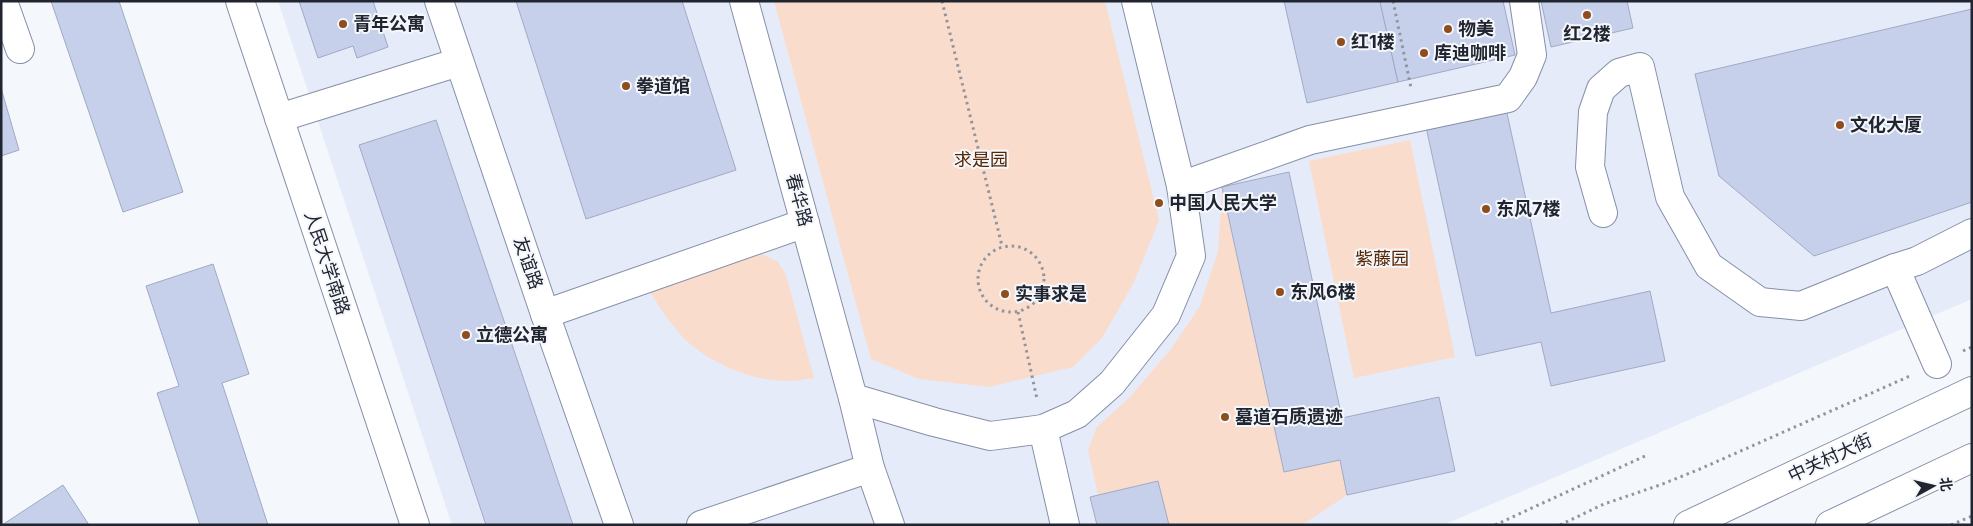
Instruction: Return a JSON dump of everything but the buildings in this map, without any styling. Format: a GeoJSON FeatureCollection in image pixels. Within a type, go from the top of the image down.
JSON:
{"type":"FeatureCollection","features":[{"type":"Feature","properties":{"kind":"street"},"geometry":{"type":"LineString","coordinates":[[3,1],[20,49]]}},
{"type":"Feature","properties":{"kind":"street","name":"人民大学南路"},"geometry":{"type":"LineString","coordinates":[[240,1],[414,525]]}},
{"type":"Feature","properties":{"kind":"street","name":"友谊路"},"geometry":{"type":"LineString","coordinates":[[439,1],[544,314],[619,525]]}},
{"type":"Feature","properties":{"kind":"street","name":"春华路"},"geometry":{"type":"LineString","coordinates":[[744,1],[854,398],[870,468],[890,525]]}},
{"type":"Feature","properties":{"kind":"street"},"geometry":{"type":"LineString","coordinates":[[854,398],[934,422],[990,436],[1043,429],[1077,414],[1112,383],[1166,316],[1191,256],[1182,186],[1136,1]]}},
{"type":"Feature","properties":{"kind":"street"},"geometry":{"type":"LineString","coordinates":[[1182,186],[1310,140],[1508,98],[1523,77],[1532,55],[1524,1]]}},
{"type":"Feature","properties":{"kind":"street"},"geometry":{"type":"LineString","coordinates":[[279,118],[459,62]]}},
{"type":"Feature","properties":{"kind":"street"},"geometry":{"type":"LineString","coordinates":[[1603,213],[1590,167],[1593,112],[1601,89],[1620,73],[1640,67],[1670,197],[1710,266],[1760,302],[1800,306],[1894,268],[1917,261],[1972,233]]}},
{"type":"Feature","properties":{"kind":"street"},"geometry":{"type":"LineString","coordinates":[[544,314],[805,223]]}},
{"type":"Feature","properties":{"kind":"street"},"geometry":{"type":"LineString","coordinates":[[1894,268],[1936,364]]}},
{"type":"Feature","properties":{"kind":"street","name":"中关村大街"},"geometry":{"type":"LineString","coordinates":[[1688,525],[1972,391]]}},
{"type":"Feature","properties":{"kind":"street"},"geometry":{"type":"LineString","coordinates":[[1043,429],[1065,525]]}},
{"type":"Feature","properties":{"kind":"street"},"geometry":{"type":"LineString","coordinates":[[1837,523],[1972,458]]}},
{"type":"Feature","properties":{"kind":"street"},"geometry":{"type":"LineString","coordinates":[[701,525],[870,468]]}},
{"type":"Feature","properties":{"kind":"path"},"geometry":{"type":"LineString","coordinates":[[942,1],[1002,246]]}},
{"type":"Feature","properties":{"kind":"path"},"geometry":{"type":"LineString","coordinates":[[1392,1],[1417,118]]}},
{"type":"Feature","properties":{"kind":"path"},"geometry":{"type":"LineString","coordinates":[[1002,246],[1016,246],[1029,250],[1039,261],[1044,274],[1043,288],[1037,300],[1028,308],[1018,312],[1006,312],[995,309],[986,302],[979,290],[977,277],[981,263],[990,253],[1002,246]]}},
{"type":"Feature","properties":{"kind":"path"},"geometry":{"type":"LineString","coordinates":[[1018,312],[1043,429]]}},
{"type":"Feature","properties":{"kind":"path"},"geometry":{"type":"LineString","coordinates":[[1560,525],[1604,504],[1700,469],[1972,347]]}},
{"type":"Feature","properties":{"kind":"path"},"geometry":{"type":"LineString","coordinates":[[1495,525],[1645,456]]}},
{"type":"Feature","properties":{"kind":"path"},"geometry":{"type":"LineString","coordinates":[[1951,525],[1972,516]]}},
{"type":"Feature","properties":{"kind":"shaded area","name":"中国人民大学"},"geometry":{"type":"Polygon","coordinates":[[[278,1],[1972,1],[1972,299],[1443,525],[452,525],[278,1]]]}},
{"type":"Feature","properties":{"kind":"green space","name":"求是园"},"geometry":{"type":"Polygon","coordinates":[[[774,1],[1105,1],[1159,220],[1134,282],[1102,338],[1073,367],[989,387],[919,379],[871,359],[774,1]]]}},
{"type":"Feature","properties":{"kind":"green space","name":"紫藤园"},"geometry":{"type":"Polygon","coordinates":[[[1410,140],[1455,357],[1354,378],[1309,161],[1410,140]]]}},
{"type":"Feature","properties":{"kind":"green space"},"geometry":{"type":"Polygon","coordinates":[[[1222,187],[1284,472],[1340,460],[1347,495],[1302,525],[1169,525],[1158,481],[1098,495],[1088,450],[1097,427],[1129,398],[1171,349],[1200,306],[1218,252],[1222,187]]]}},
{"type":"Feature","properties":{"kind":"green space"},"geometry":{"type":"Polygon","coordinates":[[[762,254],[778,262],[786,275],[814,378],[790,381],[773,380],[743,373],[715,361],[690,344],[680,334],[649,290],[762,254]]]}},
{"type":"Feature","properties":{"kind":"place","name":"红2楼"},"geometry":{"type":"Point","coordinates":[1587,15]}},
{"type":"Feature","properties":{"kind":"place","name":"青年公寓"},"geometry":{"type":"Point","coordinates":[343,24]}},
{"type":"Feature","properties":{"kind":"place","name":"物美"},"geometry":{"type":"Point","coordinates":[1448,29]}},
{"type":"Feature","properties":{"kind":"place","name":"红1楼"},"geometry":{"type":"Point","coordinates":[1341,42]}},
{"type":"Feature","properties":{"kind":"place","name":"库迪咖啡"},"geometry":{"type":"Point","coordinates":[1424,53]}},
{"type":"Feature","properties":{"kind":"place","name":"拳道馆"},"geometry":{"type":"Point","coordinates":[626,86]}},
{"type":"Feature","properties":{"kind":"place","name":"文化大厦"},"geometry":{"type":"Point","coordinates":[1840,125]}},
{"type":"Feature","properties":{"kind":"place","name":"中国人民大学"},"geometry":{"type":"Point","coordinates":[1159,203]}},
{"type":"Feature","properties":{"kind":"place","name":"东风7楼"},"geometry":{"type":"Point","coordinates":[1486,209]}},
{"type":"Feature","properties":{"kind":"place","name":"东风6楼"},"geometry":{"type":"Point","coordinates":[1280,292]}},
{"type":"Feature","properties":{"kind":"place","name":"实事求是"},"geometry":{"type":"Point","coordinates":[1005,294]}},
{"type":"Feature","properties":{"kind":"place","name":"立德公寓"},"geometry":{"type":"Point","coordinates":[466,335]}},
{"type":"Feature","properties":{"kind":"place","name":"墓道石质遗迹"},"geometry":{"type":"Point","coordinates":[1225,417]}}]}
